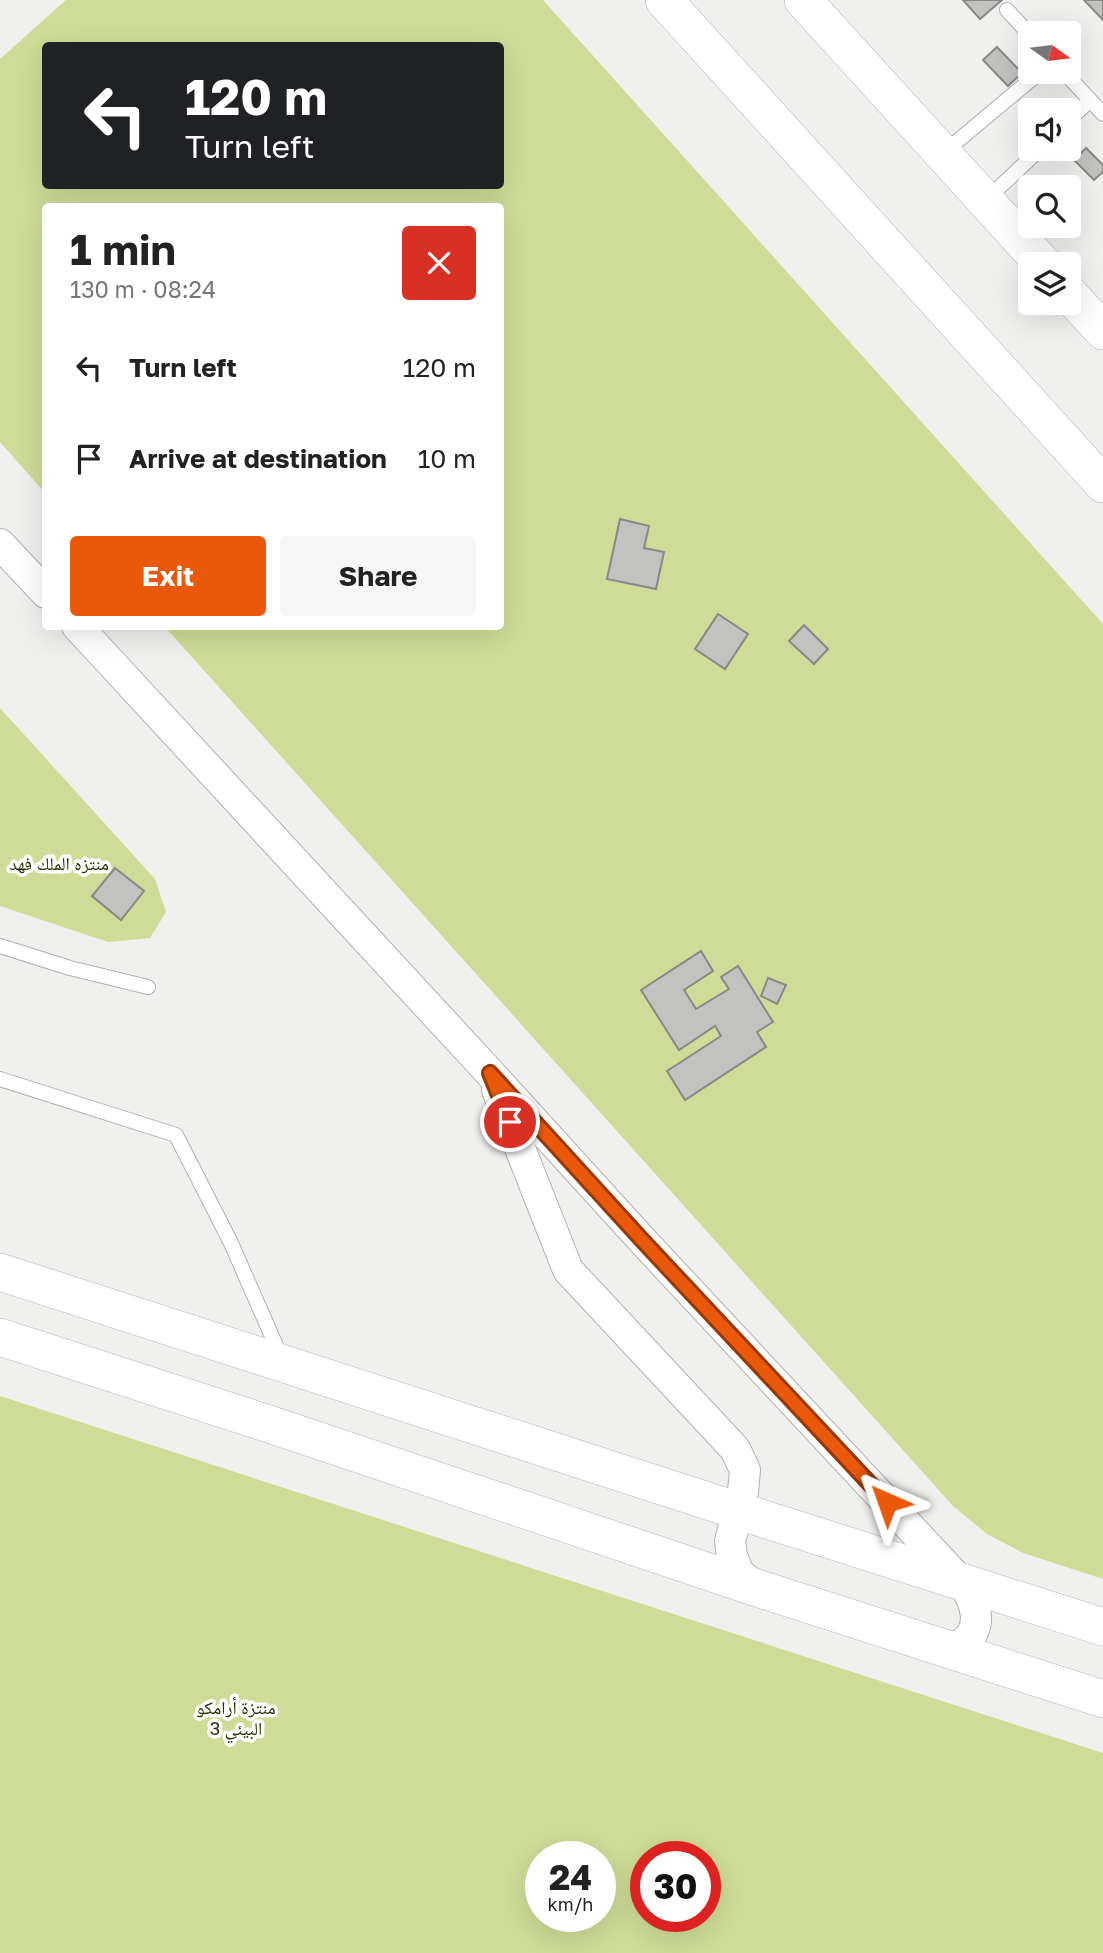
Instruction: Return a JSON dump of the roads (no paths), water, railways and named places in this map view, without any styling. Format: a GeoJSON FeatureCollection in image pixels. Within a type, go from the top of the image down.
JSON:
{"type":"FeatureCollection","features":[{"type":"Feature","properties":{"kind":"street"},"geometry":{"type":"LineString","coordinates":[[664,0],[1103,484]]}},
{"type":"Feature","properties":{"kind":"street"},"geometry":{"type":"LineString","coordinates":[[803,0],[1031,252]]}},
{"type":"Feature","properties":{"kind":"street"},"geometry":{"type":"LineString","coordinates":[[1081,307],[1103,331]]}},
{"type":"Feature","properties":{"kind":"street"},"geometry":{"type":"LineString","coordinates":[[0,544],[42,589]]}},
{"type":"Feature","properties":{"kind":"street"},"geometry":{"type":"LineString","coordinates":[[81,630],[962,1583],[972,1596],[976,1609],[975,1622],[971,1634],[962,1644],[948,1649]]}},
{"type":"Feature","properties":{"kind":"street"},"geometry":{"type":"LineString","coordinates":[[490,1073],[568,1269],[735,1449],[745,1470],[743,1492],[730,1542],[732,1556],[739,1573],[757,1588]]}},
{"type":"Feature","properties":{"kind":"street"},"geometry":{"type":"LineString","coordinates":[[0,1272],[1103,1627]]}},
{"type":"Feature","properties":{"kind":"street"},"geometry":{"type":"LineString","coordinates":[[0,1336],[757,1588],[1103,1699]]}},
{"type":"Feature","properties":{"kind":"street"},"geometry":{"type":"LineString","coordinates":[[269,1424],[285,1365]]}},
{"type":"Feature","properties":{"kind":"lane"},"geometry":{"type":"LineString","coordinates":[[1007,10],[1018,22]]}},
{"type":"Feature","properties":{"kind":"lane"},"geometry":{"type":"LineString","coordinates":[[942,154],[1026,84]]}},
{"type":"Feature","properties":{"kind":"lane"},"geometry":{"type":"LineString","coordinates":[[1075,84],[1103,114]]}},
{"type":"Feature","properties":{"kind":"lane"},"geometry":{"type":"LineString","coordinates":[[1081,109],[1090,100]]}},
{"type":"Feature","properties":{"kind":"lane"},"geometry":{"type":"LineString","coordinates":[[985,201],[1027,161]]}},
{"type":"Feature","properties":{"kind":"lane"},"geometry":{"type":"LineString","coordinates":[[0,946],[70,968],[148,987]]}},
{"type":"Feature","properties":{"kind":"lane"},"geometry":{"type":"LineString","coordinates":[[0,1079],[176,1135],[231,1243],[285,1365]]}},
{"type":"Feature","properties":{"kind":"park label","name":"منتزه الملك فهد"},"geometry":{"type":"Point","coordinates":[59,864]}},
{"type":"Feature","properties":{"kind":"park label","name":"منتزة أرامكو البيئي 3"},"geometry":{"type":"Point","coordinates":[236,1718]}}]}
